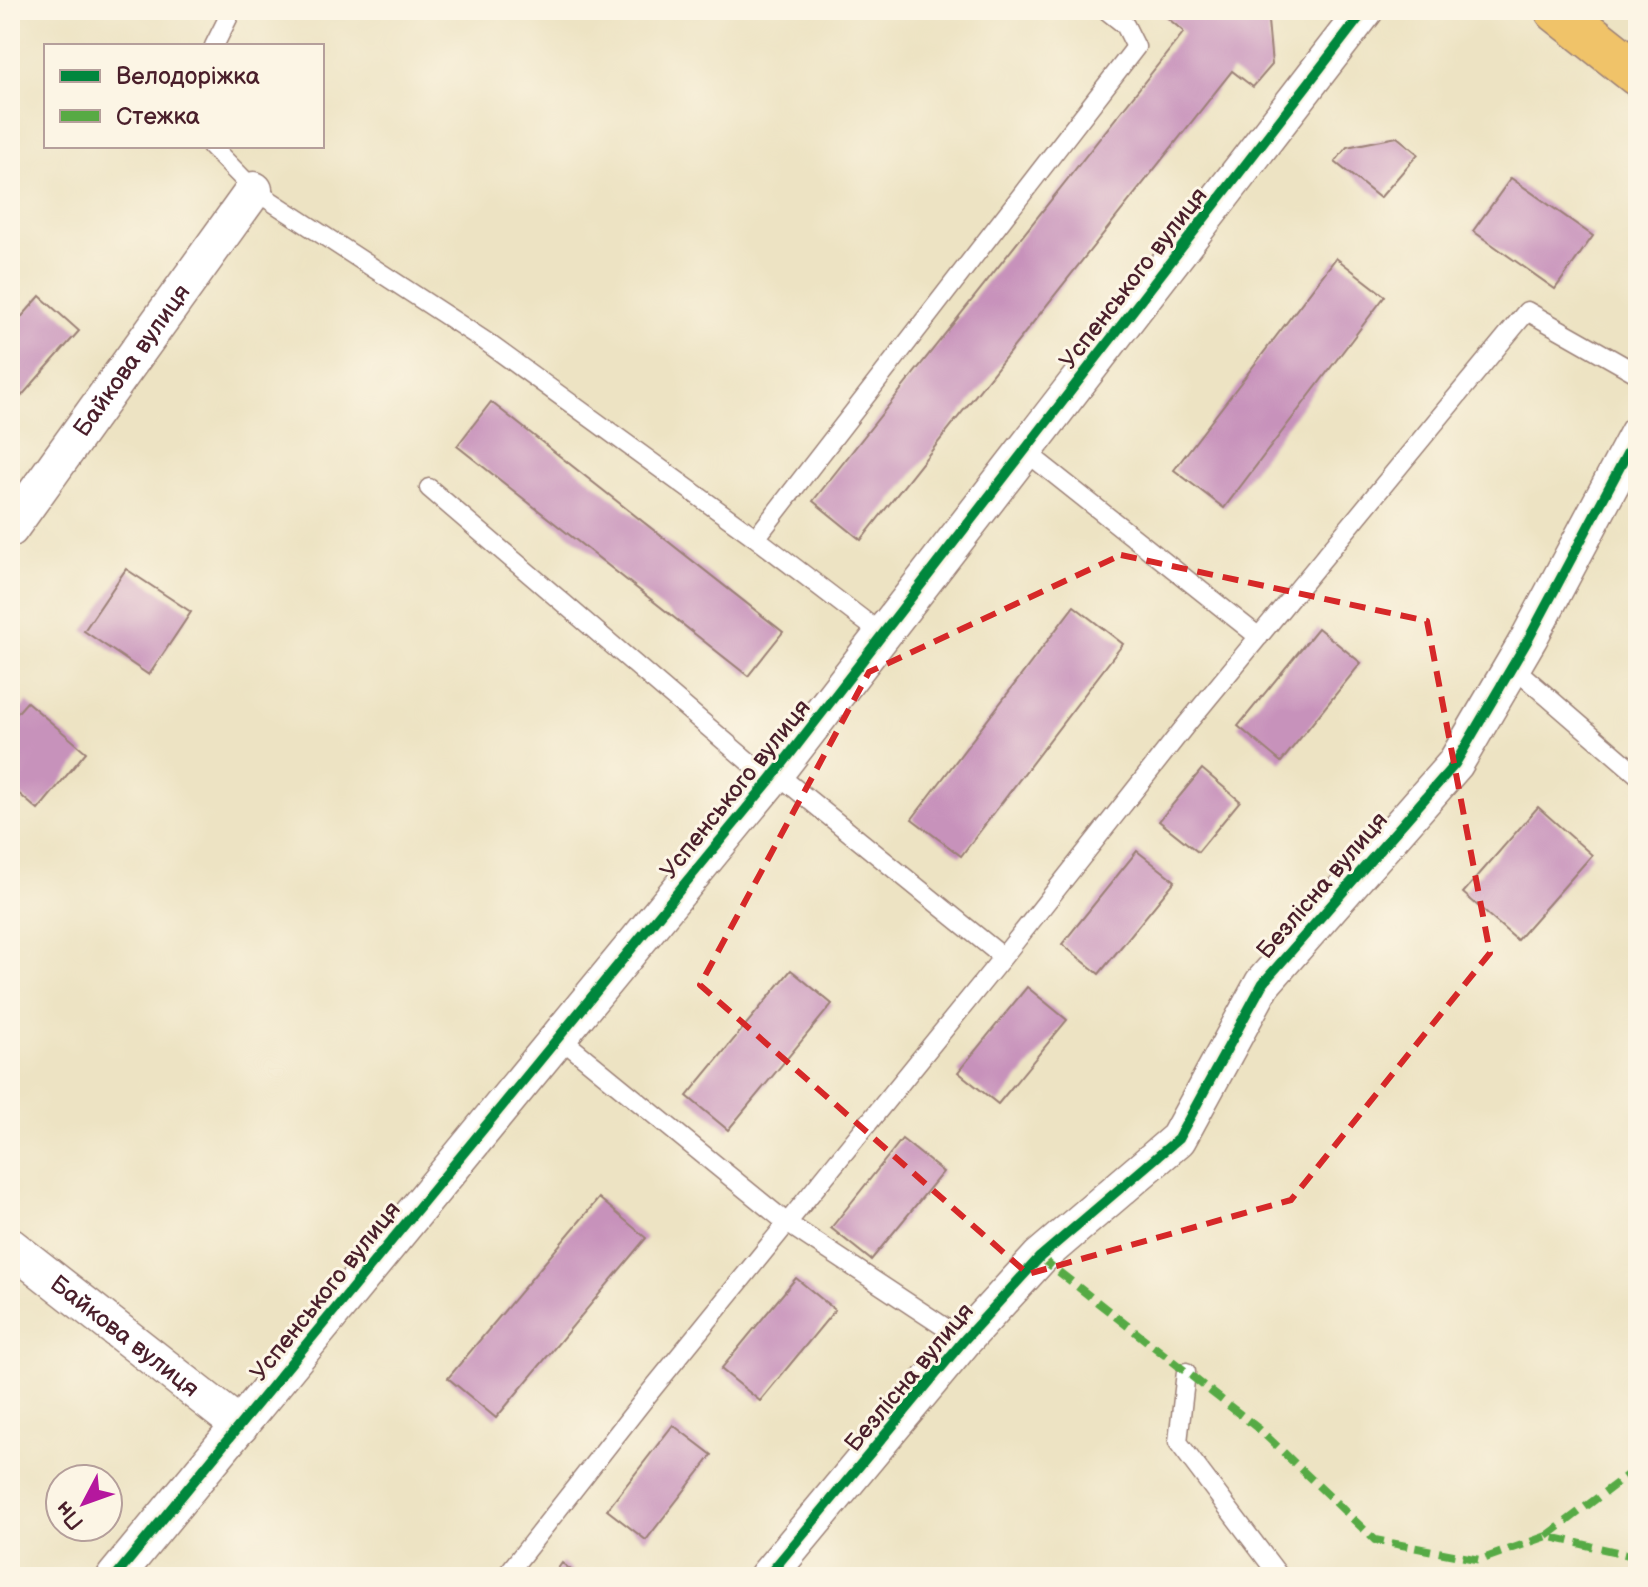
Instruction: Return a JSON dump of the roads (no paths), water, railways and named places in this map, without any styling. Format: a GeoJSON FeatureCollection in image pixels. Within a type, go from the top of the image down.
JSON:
{"type":"FeatureCollection","features":[{"type":"Feature","properties":{"kind":"main road"},"geometry":{"type":"LineString","coordinates":[[1557,10],[1638,74]]}},
{"type":"Feature","properties":{"kind":"street","name":"Успенського вулиця"},"geometry":{"type":"LineString","coordinates":[[115,1577],[773,776],[1365,10]]}},
{"type":"Feature","properties":{"kind":"street","name":"Байкова вулиця"},"geometry":{"type":"LineString","coordinates":[[10,529],[254,190]]}},
{"type":"Feature","properties":{"kind":"street","name":"Безлісна вулиця"},"geometry":{"type":"LineString","coordinates":[[767,1577],[964,1340],[1040,1257],[1178,1139],[1263,983],[1455,764],[1512,666],[1638,433]]}},
{"type":"Feature","properties":{"kind":"street","name":"Байкова вулиця"},"geometry":{"type":"LineString","coordinates":[[10,1246],[240,1426]]}},
{"type":"Feature","properties":{"kind":"lane"},"geometry":{"type":"LineString","coordinates":[[215,44],[232,10]]}},
{"type":"Feature","properties":{"kind":"lane"},"geometry":{"type":"LineString","coordinates":[[756,538],[1136,47],[1125,25],[1106,10]]}},
{"type":"Feature","properties":{"kind":"lane"},"geometry":{"type":"LineString","coordinates":[[213,148],[254,190],[485,341],[756,538],[883,635]]}},
{"type":"Feature","properties":{"kind":"lane"},"geometry":{"type":"LineString","coordinates":[[505,1577],[1186,725],[1527,311],[1638,374]]}},
{"type":"Feature","properties":{"kind":"lane"},"geometry":{"type":"LineString","coordinates":[[1025,451],[1259,637]]}},
{"type":"Feature","properties":{"kind":"lane"},"geometry":{"type":"LineString","coordinates":[[429,488],[773,776],[1003,957]]}},
{"type":"Feature","properties":{"kind":"lane"},"geometry":{"type":"LineString","coordinates":[[1512,666],[1638,775]]}},
{"type":"Feature","properties":{"kind":"lane"},"geometry":{"type":"LineString","coordinates":[[559,1037],[787,1223],[964,1340]]}},
{"type":"Feature","properties":{"kind":"lane"},"geometry":{"type":"LineString","coordinates":[[1186,1372],[1178,1442],[1280,1577]]}}]}
